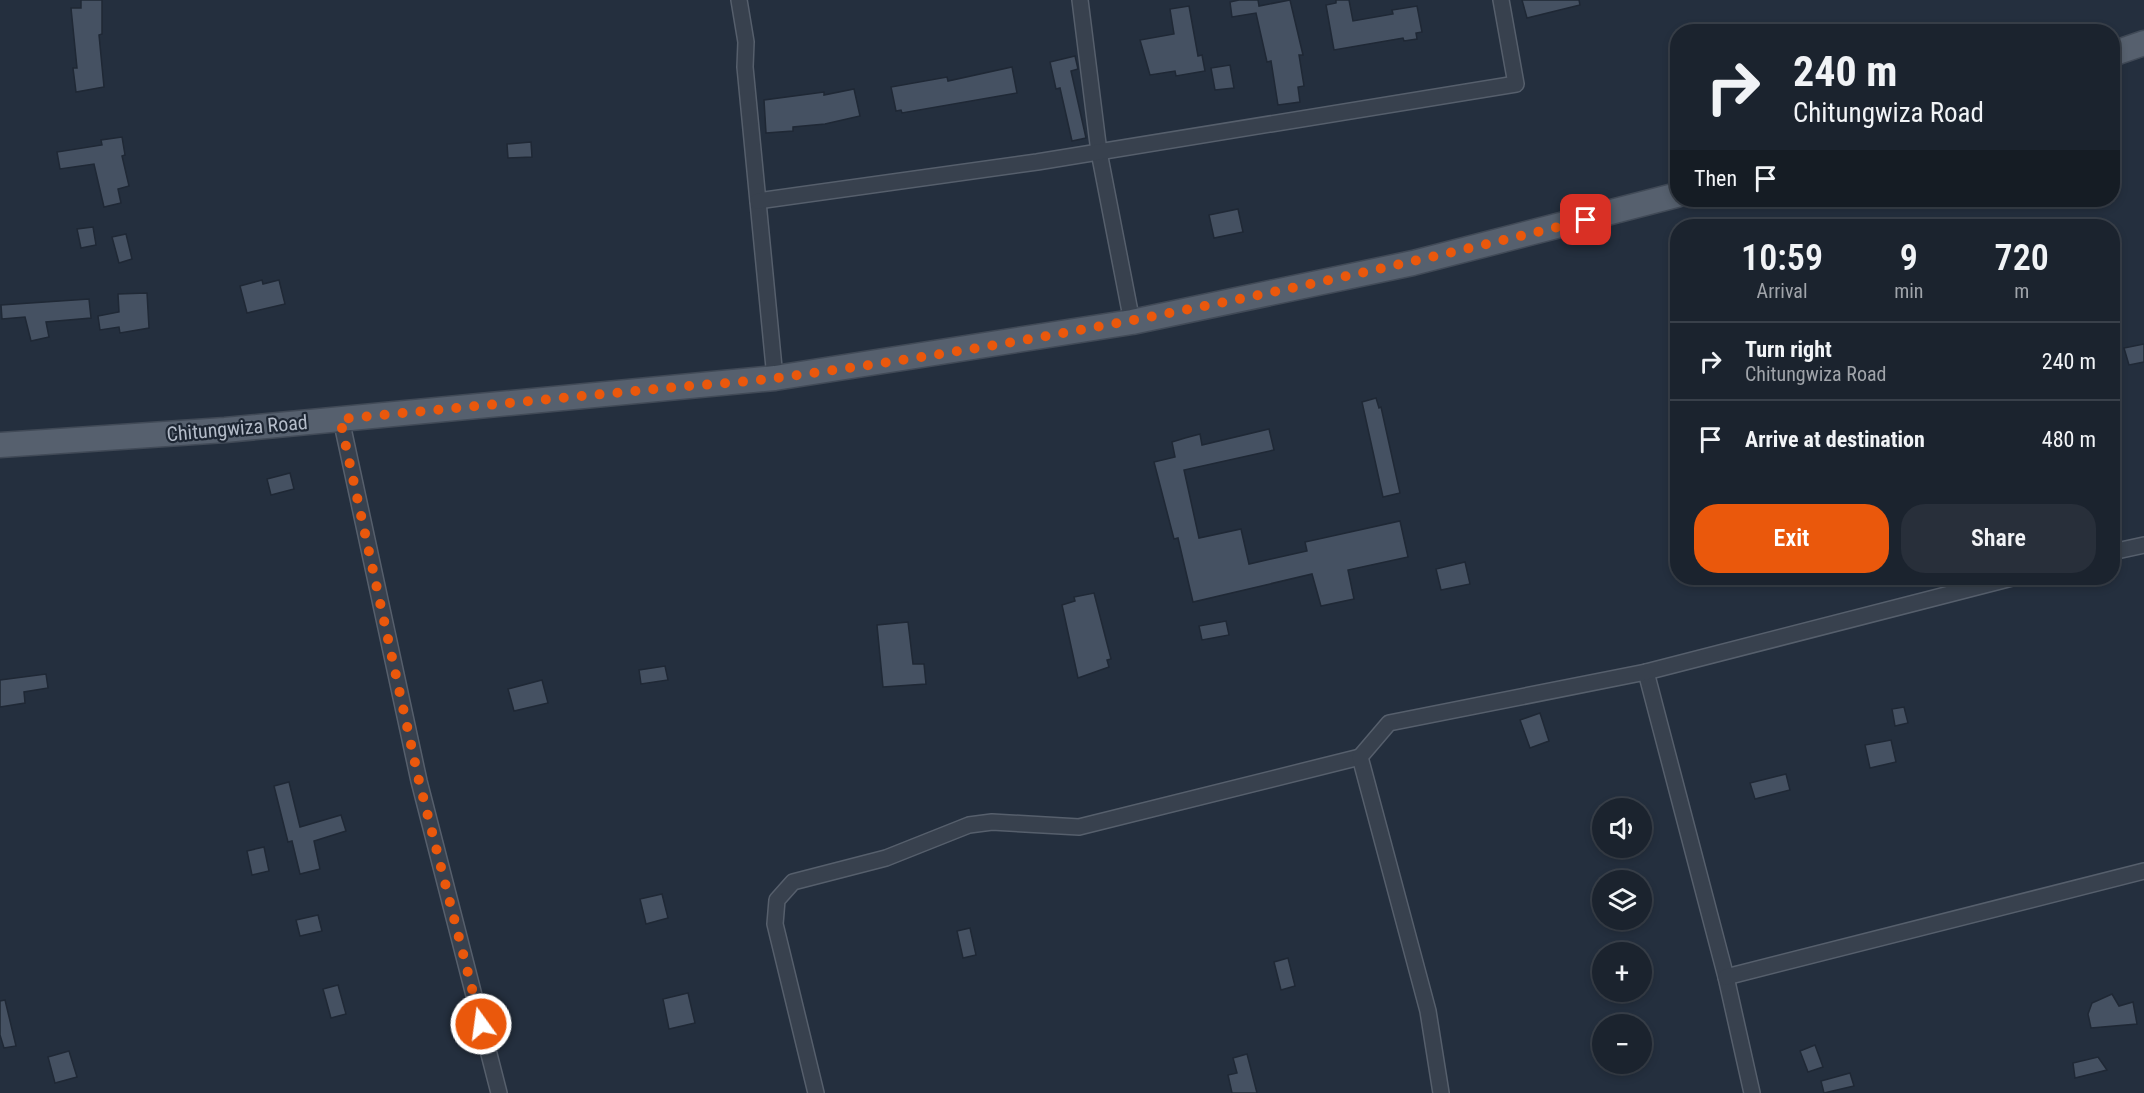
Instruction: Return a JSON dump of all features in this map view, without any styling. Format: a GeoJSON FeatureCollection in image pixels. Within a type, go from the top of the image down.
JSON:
{"type":"FeatureCollection","features":[{"type":"Feature","properties":{"kind":"main road"},"geometry":{"type":"LineString","coordinates":[[2120,51],[2144,43]]}},
{"type":"Feature","properties":{"kind":"main road","name":"Chitungwiza Road"},"geometry":{"type":"LineString","coordinates":[[0,445],[225,430],[775,378],[1132,322],[1413,263],[1670,197]]}},
{"type":"Feature","properties":{"kind":"street"},"geometry":{"type":"LineString","coordinates":[[739,0],[746,42],[745,68],[775,378]]}},
{"type":"Feature","properties":{"kind":"street"},"geometry":{"type":"LineString","coordinates":[[1080,0],[1099,152],[1132,322]]}},
{"type":"Feature","properties":{"kind":"street"},"geometry":{"type":"LineString","coordinates":[[758,201],[1099,152],[1516,84],[1501,0]]}},
{"type":"Feature","properties":{"kind":"street"},"geometry":{"type":"LineString","coordinates":[[340,419],[419,781],[499,1093]]}},
{"type":"Feature","properties":{"kind":"street"},"geometry":{"type":"LineString","coordinates":[[2120,550],[2144,545]]}},
{"type":"Feature","properties":{"kind":"street"},"geometry":{"type":"LineString","coordinates":[[816,1093],[776,924],[777,900],[793,882],[886,858],[969,825],[1004,822],[1078,827],[1360,757],[1389,723],[1646,672],[1985,585]]}},
{"type":"Feature","properties":{"kind":"street"},"geometry":{"type":"LineString","coordinates":[[1646,672],[1726,977],[1752,1093]]}},
{"type":"Feature","properties":{"kind":"street"},"geometry":{"type":"LineString","coordinates":[[1360,757],[1428,1011],[1441,1093]]}},
{"type":"Feature","properties":{"kind":"street"},"geometry":{"type":"LineString","coordinates":[[1726,977],[2144,871]]}},
{"type":"Feature","properties":{"kind":"building"},"geometry":{"type":"Polygon","coordinates":[[[81,0],[102,0],[102,34],[99,35],[104,87],[76,92],[73,68],[77,68],[71,8],[81,8],[81,0]]]}},
{"type":"Feature","properties":{"kind":"building"},"geometry":{"type":"Polygon","coordinates":[[[1258,0],[1259,6],[1290,0],[1303,55],[1299,55],[1304,86],[1298,87],[1300,102],[1278,105],[1271,61],[1267,62],[1256,13],[1232,17],[1230,2],[1258,0]]]}},
{"type":"Feature","properties":{"kind":"building"},"geometry":{"type":"Polygon","coordinates":[[[1336,0],[1349,0],[1353,21],[1393,14],[1392,10],[1417,6],[1422,32],[1416,33],[1417,39],[1404,41],[1403,38],[1334,50],[1326,5],[1336,3],[1336,0]]]}},
{"type":"Feature","properties":{"kind":"building"},"geometry":{"type":"Polygon","coordinates":[[[1522,0],[1579,0],[1580,5],[1527,18],[1522,0]]]}},
{"type":"Feature","properties":{"kind":"building"},"geometry":{"type":"Polygon","coordinates":[[[1189,6],[1198,56],[1202,55],[1205,71],[1176,76],[1175,71],[1150,75],[1140,40],[1174,34],[1170,9],[1189,6]]]}},
{"type":"Feature","properties":{"kind":"building"},"geometry":{"type":"Polygon","coordinates":[[[1075,56],[1078,69],[1071,71],[1086,138],[1072,141],[1060,88],[1056,89],[1050,62],[1075,56]]]}},
{"type":"Feature","properties":{"kind":"building"},"geometry":{"type":"Polygon","coordinates":[[[1230,65],[1234,88],[1215,90],[1211,68],[1230,65]]]}},
{"type":"Feature","properties":{"kind":"building"},"geometry":{"type":"Polygon","coordinates":[[[1012,67],[1017,93],[902,113],[901,110],[896,111],[891,87],[947,77],[948,81],[1012,67]]]}},
{"type":"Feature","properties":{"kind":"building"},"geometry":{"type":"Polygon","coordinates":[[[854,89],[860,116],[825,124],[793,127],[793,131],[766,133],[764,100],[824,92],[824,95],[854,89]]]}},
{"type":"Feature","properties":{"kind":"building"},"geometry":{"type":"Polygon","coordinates":[[[122,137],[125,155],[122,156],[129,186],[118,189],[121,203],[104,207],[94,164],[60,169],[57,152],[102,145],[101,140],[122,137]]]}},
{"type":"Feature","properties":{"kind":"building"},"geometry":{"type":"Polygon","coordinates":[[[531,142],[532,157],[508,158],[507,144],[531,142]]]}},
{"type":"Feature","properties":{"kind":"building"},"geometry":{"type":"Polygon","coordinates":[[[1238,209],[1243,232],[1214,238],[1209,215],[1238,209]]]}},
{"type":"Feature","properties":{"kind":"building"},"geometry":{"type":"Polygon","coordinates":[[[93,227],[96,245],[81,248],[77,229],[93,227]]]}},
{"type":"Feature","properties":{"kind":"building"},"geometry":{"type":"Polygon","coordinates":[[[126,234],[132,259],[119,263],[112,237],[126,234]]]}},
{"type":"Feature","properties":{"kind":"building"},"geometry":{"type":"Polygon","coordinates":[[[262,280],[263,284],[279,280],[285,304],[247,313],[240,286],[262,280]]]}},
{"type":"Feature","properties":{"kind":"building"},"geometry":{"type":"Polygon","coordinates":[[[147,293],[149,328],[120,333],[119,327],[100,330],[98,316],[119,312],[118,294],[147,293]]]}},
{"type":"Feature","properties":{"kind":"building"},"geometry":{"type":"Polygon","coordinates":[[[89,299],[91,318],[46,322],[49,337],[31,341],[25,317],[2,319],[1,305],[89,299]]]}},
{"type":"Feature","properties":{"kind":"building"},"geometry":{"type":"Polygon","coordinates":[[[2144,344],[2144,362],[2129,365],[2124,348],[2144,344]]]}},
{"type":"Feature","properties":{"kind":"building"},"geometry":{"type":"Polygon","coordinates":[[[1376,398],[1379,408],[1381,407],[1400,493],[1383,497],[1362,402],[1376,398]]]}},
{"type":"Feature","properties":{"kind":"building"},"geometry":{"type":"Polygon","coordinates":[[[1269,429],[1274,450],[1184,470],[1199,538],[1241,529],[1249,564],[1307,551],[1305,542],[1400,521],[1408,557],[1348,570],[1354,599],[1321,606],[1312,574],[1193,602],[1178,538],[1174,539],[1154,462],[1175,457],[1172,442],[1185,438],[1200,434],[1202,445],[1269,429]]]}},
{"type":"Feature","properties":{"kind":"building"},"geometry":{"type":"Polygon","coordinates":[[[290,473],[294,489],[271,495],[267,479],[290,473]]]}},
{"type":"Feature","properties":{"kind":"building"},"geometry":{"type":"Polygon","coordinates":[[[1465,562],[1470,584],[1441,590],[1436,569],[1465,562]]]}},
{"type":"Feature","properties":{"kind":"building"},"geometry":{"type":"Polygon","coordinates":[[[1094,593],[1111,659],[1107,660],[1109,667],[1078,678],[1062,605],[1075,601],[1074,597],[1094,593]]]}},
{"type":"Feature","properties":{"kind":"building"},"geometry":{"type":"Polygon","coordinates":[[[1226,621],[1229,635],[1202,640],[1199,626],[1226,621]]]}},
{"type":"Feature","properties":{"kind":"building"},"geometry":{"type":"Polygon","coordinates":[[[908,622],[913,664],[924,664],[926,684],[883,687],[877,625],[908,622]]]}},
{"type":"Feature","properties":{"kind":"building"},"geometry":{"type":"Polygon","coordinates":[[[665,666],[668,680],[641,684],[639,670],[665,666]]]}},
{"type":"Feature","properties":{"kind":"building"},"geometry":{"type":"Polygon","coordinates":[[[46,674],[48,688],[24,692],[25,703],[0,707],[0,680],[46,674]]]}},
{"type":"Feature","properties":{"kind":"building"},"geometry":{"type":"Polygon","coordinates":[[[542,680],[548,703],[514,711],[508,689],[542,680]]]}},
{"type":"Feature","properties":{"kind":"building"},"geometry":{"type":"Polygon","coordinates":[[[1904,707],[1908,723],[1895,726],[1892,709],[1904,707]]]}},
{"type":"Feature","properties":{"kind":"building"},"geometry":{"type":"Polygon","coordinates":[[[1540,713],[1549,741],[1530,748],[1520,720],[1540,713]]]}},
{"type":"Feature","properties":{"kind":"building"},"geometry":{"type":"Polygon","coordinates":[[[1891,740],[1896,762],[1870,768],[1865,745],[1891,740]]]}},
{"type":"Feature","properties":{"kind":"building"},"geometry":{"type":"Polygon","coordinates":[[[1786,774],[1790,790],[1755,799],[1750,783],[1786,774]]]}},
{"type":"Feature","properties":{"kind":"building"},"geometry":{"type":"Polygon","coordinates":[[[289,782],[300,827],[341,815],[346,831],[314,841],[320,869],[300,874],[292,841],[288,842],[274,786],[289,782]]]}},
{"type":"Feature","properties":{"kind":"building"},"geometry":{"type":"Polygon","coordinates":[[[264,847],[269,871],[252,875],[247,851],[264,847]]]}},
{"type":"Feature","properties":{"kind":"building"},"geometry":{"type":"Polygon","coordinates":[[[662,894],[668,918],[646,924],[640,899],[662,894]]]}},
{"type":"Feature","properties":{"kind":"building"},"geometry":{"type":"Polygon","coordinates":[[[318,915],[322,931],[300,936],[296,920],[318,915]]]}},
{"type":"Feature","properties":{"kind":"building"},"geometry":{"type":"Polygon","coordinates":[[[970,928],[976,955],[963,958],[957,931],[970,928]]]}},
{"type":"Feature","properties":{"kind":"building"},"geometry":{"type":"Polygon","coordinates":[[[1288,958],[1295,986],[1281,990],[1274,962],[1288,958]]]}},
{"type":"Feature","properties":{"kind":"building"},"geometry":{"type":"Polygon","coordinates":[[[338,985],[346,1014],[331,1018],[323,989],[338,985]]]}},
{"type":"Feature","properties":{"kind":"building"},"geometry":{"type":"Polygon","coordinates":[[[688,993],[695,1023],[669,1029],[663,999],[688,993]]]}},
{"type":"Feature","properties":{"kind":"building"},"geometry":{"type":"Polygon","coordinates":[[[2112,994],[2119,1006],[2133,1002],[2137,1024],[2091,1028],[2088,1014],[2092,1003],[2112,994]]]}},
{"type":"Feature","properties":{"kind":"building"},"geometry":{"type":"Polygon","coordinates":[[[5,1000],[16,1046],[4,1048],[0,1035],[0,1001],[5,1000]]]}},
{"type":"Feature","properties":{"kind":"building"},"geometry":{"type":"Polygon","coordinates":[[[1815,1045],[1823,1067],[1808,1072],[1800,1051],[1815,1045]]]}},
{"type":"Feature","properties":{"kind":"building"},"geometry":{"type":"Polygon","coordinates":[[[69,1051],[77,1077],[55,1083],[48,1057],[69,1051]]]}},
{"type":"Feature","properties":{"kind":"building"},"geometry":{"type":"Polygon","coordinates":[[[1247,1054],[1257,1093],[1232,1093],[1228,1075],[1237,1073],[1233,1058],[1247,1054]]]}},
{"type":"Feature","properties":{"kind":"building"},"geometry":{"type":"Polygon","coordinates":[[[2098,1057],[2107,1070],[2075,1078],[2073,1063],[2098,1057]]]}},
{"type":"Feature","properties":{"kind":"building"},"geometry":{"type":"Polygon","coordinates":[[[1850,1073],[1854,1086],[1824,1093],[1821,1081],[1850,1073]]]}},
{"type":"Feature","properties":{"kind":"route"},"geometry":{"type":"LineString","coordinates":[[481,1024],[419,781],[340,419],[775,378],[978,348],[1132,322],[1270,294],[1413,263],[1586,220]]}}]}
